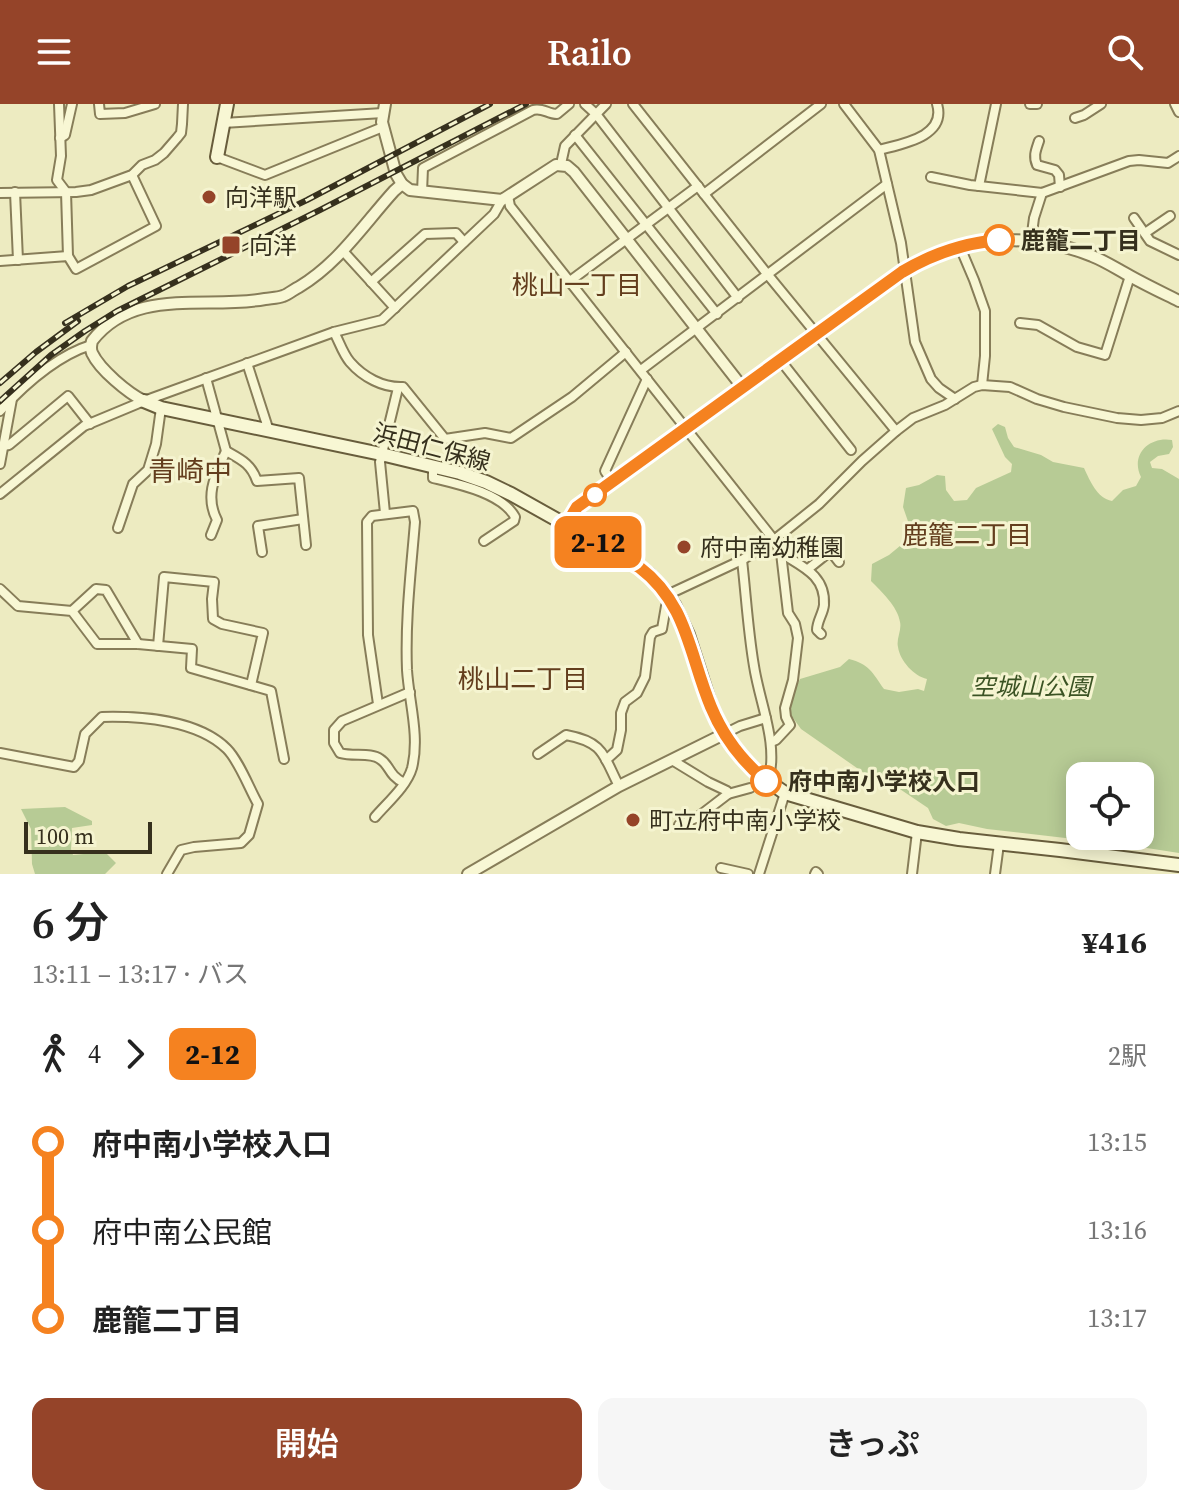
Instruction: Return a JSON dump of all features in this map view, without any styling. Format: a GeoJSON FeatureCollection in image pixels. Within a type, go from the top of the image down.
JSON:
{"type":"FeatureCollection","features":[{"type":"Feature","properties":{"kind":"main road"},"geometry":{"type":"LineString","coordinates":[[217,157],[227,104]]}},
{"type":"Feature","properties":{"kind":"main road","name":"浜田仁保線"},"geometry":{"type":"LineString","coordinates":[[144,401],[161,408],[433,466],[486,482],[567,524],[639,567],[669,598],[688,635],[711,707],[724,734],[768,783],[785,793],[917,832],[1179,865]]}},
{"type":"Feature","properties":{"kind":"street"},"geometry":{"type":"LineString","coordinates":[[59,104],[61,156],[57,180],[66,192],[68,256],[76,269],[156,226],[132,175]]}},
{"type":"Feature","properties":{"kind":"street"},"geometry":{"type":"LineString","coordinates":[[60,138],[65,135],[72,104]]}},
{"type":"Feature","properties":{"kind":"street"},"geometry":{"type":"LineString","coordinates":[[99,104],[100,114],[125,113],[155,104]]}},
{"type":"Feature","properties":{"kind":"street"},"geometry":{"type":"LineString","coordinates":[[0,193],[91,190],[132,175],[142,165],[164,153],[181,133],[183,104]]}},
{"type":"Feature","properties":{"kind":"street"},"geometry":{"type":"LineString","coordinates":[[422,192],[423,168],[533,110],[557,114],[569,104]]}},
{"type":"Feature","properties":{"kind":"street"},"geometry":{"type":"LineString","coordinates":[[585,104],[596,114],[738,298]]}},
{"type":"Feature","properties":{"kind":"street"},"geometry":{"type":"LineString","coordinates":[[561,164],[565,146],[606,104]]}},
{"type":"Feature","properties":{"kind":"street"},"geometry":{"type":"LineString","coordinates":[[633,104],[896,431]]}},
{"type":"Feature","properties":{"kind":"street"},"geometry":{"type":"LineString","coordinates":[[704,194],[821,104]]}},
{"type":"Feature","properties":{"kind":"street"},"geometry":{"type":"LineString","coordinates":[[844,104],[879,150],[894,211],[915,342],[931,379],[955,399]]}},
{"type":"Feature","properties":{"kind":"street"},"geometry":{"type":"LineString","coordinates":[[879,150],[925,135],[937,120],[937,104]]}},
{"type":"Feature","properties":{"kind":"street"},"geometry":{"type":"LineString","coordinates":[[979,186],[996,104]]}},
{"type":"Feature","properties":{"kind":"street"},"geometry":{"type":"LineString","coordinates":[[1030,104],[1037,104]]}},
{"type":"Feature","properties":{"kind":"street"},"geometry":{"type":"LineString","coordinates":[[1075,118],[1101,104]]}},
{"type":"Feature","properties":{"kind":"street"},"geometry":{"type":"LineString","coordinates":[[1175,104],[1179,112]]}},
{"type":"Feature","properties":{"kind":"street"},"geometry":{"type":"LineString","coordinates":[[223,123],[384,108],[383,127],[396,174],[410,190],[505,198]]}},
{"type":"Feature","properties":{"kind":"street"},"geometry":{"type":"LineString","coordinates":[[217,157],[265,175],[383,127]]}},
{"type":"Feature","properties":{"kind":"street"},"geometry":{"type":"LineString","coordinates":[[575,135],[717,314]]}},
{"type":"Feature","properties":{"kind":"street"},"geometry":{"type":"LineString","coordinates":[[1039,141],[1034,159],[1037,165],[1055,170],[1059,175],[1060,187]]}},
{"type":"Feature","properties":{"kind":"street"},"geometry":{"type":"LineString","coordinates":[[931,177],[1042,193],[1129,161],[1168,163],[1179,156]]}},
{"type":"Feature","properties":{"kind":"street"},"geometry":{"type":"LineString","coordinates":[[0,494],[84,426],[334,332],[382,320],[494,214],[505,198],[547,169],[561,164]]}},
{"type":"Feature","properties":{"kind":"street"},"geometry":{"type":"LineString","coordinates":[[561,164],[574,172],[743,388]]}},
{"type":"Feature","properties":{"kind":"street"},"geometry":{"type":"LineString","coordinates":[[0,411],[66,355],[91,345],[111,323],[144,308],[170,303],[230,303],[284,296],[326,268],[402,184]]}},
{"type":"Feature","properties":{"kind":"street"},"geometry":{"type":"LineString","coordinates":[[641,370],[887,184]]}},
{"type":"Feature","properties":{"kind":"street"},"geometry":{"type":"LineString","coordinates":[[570,281],[698,186]]}},
{"type":"Feature","properties":{"kind":"street"},"geometry":{"type":"LineString","coordinates":[[15,192],[18,260]]}},
{"type":"Feature","properties":{"kind":"street"},"geometry":{"type":"LineString","coordinates":[[1031,241],[1042,193]]}},
{"type":"Feature","properties":{"kind":"street"},"geometry":{"type":"LineString","coordinates":[[505,198],[774,540],[781,553],[788,613],[795,624],[798,638],[793,680],[785,708],[790,725],[771,742]]}},
{"type":"Feature","properties":{"kind":"street"},"geometry":{"type":"LineString","coordinates":[[1145,233],[1170,216]]}},
{"type":"Feature","properties":{"kind":"street"},"geometry":{"type":"LineString","coordinates":[[1134,218],[1150,241],[1179,255]]}},
{"type":"Feature","properties":{"kind":"street"},"geometry":{"type":"LineString","coordinates":[[371,282],[425,234],[456,233],[464,242]]}},
{"type":"Feature","properties":{"kind":"street"},"geometry":{"type":"LineString","coordinates":[[567,524],[577,507],[905,270],[932,256],[999,240],[1056,245],[1100,259],[1179,301]]}},
{"type":"Feature","properties":{"kind":"street"},"geometry":{"type":"LineString","coordinates":[[960,247],[985,311],[982,385]]}},
{"type":"Feature","properties":{"kind":"street"},"geometry":{"type":"LineString","coordinates":[[343,251],[395,308]]}},
{"type":"Feature","properties":{"kind":"street"},"geometry":{"type":"LineString","coordinates":[[0,261],[68,256]]}},
{"type":"Feature","properties":{"kind":"street"},"geometry":{"type":"LineString","coordinates":[[1020,323],[1038,325],[1077,347],[1105,355],[1130,276]]}},
{"type":"Feature","properties":{"kind":"street"},"geometry":{"type":"LineString","coordinates":[[334,332],[349,361],[376,382],[403,387],[445,439],[485,433],[511,438],[572,397],[626,352]]}},
{"type":"Feature","properties":{"kind":"street"},"geometry":{"type":"LineString","coordinates":[[91,345],[92,354],[109,374],[144,401]]}},
{"type":"Feature","properties":{"kind":"street"},"geometry":{"type":"LineString","coordinates":[[781,361],[851,450]]}},
{"type":"Feature","properties":{"kind":"street"},"geometry":{"type":"LineString","coordinates":[[247,363],[269,431]]}},
{"type":"Feature","properties":{"kind":"street"},"geometry":{"type":"LineString","coordinates":[[206,378],[226,451],[211,484],[212,510],[217,520],[211,535]]}},
{"type":"Feature","properties":{"kind":"street"},"geometry":{"type":"LineString","coordinates":[[613,483],[605,471],[647,379]]}},
{"type":"Feature","properties":{"kind":"street"},"geometry":{"type":"LineString","coordinates":[[606,760],[617,750],[621,713],[625,702],[637,693],[645,677],[650,637],[653,632],[662,629],[669,598],[774,540],[819,504],[862,461],[913,418],[982,385],[1010,387],[1064,407],[1117,418],[1162,418],[1179,411]]}},
{"type":"Feature","properties":{"kind":"street"},"geometry":{"type":"LineString","coordinates":[[385,513],[380,462],[398,388]]}},
{"type":"Feature","properties":{"kind":"street"},"geometry":{"type":"LineString","coordinates":[[3,446],[9,445],[68,396],[90,424]]}},
{"type":"Feature","properties":{"kind":"street"},"geometry":{"type":"LineString","coordinates":[[0,464],[12,398]]}},
{"type":"Feature","properties":{"kind":"street"},"geometry":{"type":"LineString","coordinates":[[118,528],[133,484],[148,470],[156,444],[161,408]]}},
{"type":"Feature","properties":{"kind":"street"},"geometry":{"type":"LineString","coordinates":[[226,451],[247,462],[257,481],[299,478],[306,545]]}},
{"type":"Feature","properties":{"kind":"street"},"geometry":{"type":"LineString","coordinates":[[433,466],[433,478],[487,495],[513,511],[514,521],[484,541]]}},
{"type":"Feature","properties":{"kind":"street"},"geometry":{"type":"LineString","coordinates":[[375,817],[404,783],[412,765],[415,732],[407,670],[408,603],[415,522],[413,511],[372,516],[367,522],[368,635],[378,704]]}},
{"type":"Feature","properties":{"kind":"street"},"geometry":{"type":"LineString","coordinates":[[262,552],[258,526],[303,519]]}},
{"type":"Feature","properties":{"kind":"street"},"geometry":{"type":"LineString","coordinates":[[781,553],[813,573],[820,585],[824,602],[817,630],[821,634]]}},
{"type":"Feature","properties":{"kind":"street"},"geometry":{"type":"LineString","coordinates":[[808,569],[828,553],[832,553],[839,562]]}},
{"type":"Feature","properties":{"kind":"street"},"geometry":{"type":"LineString","coordinates":[[742,560],[754,668],[771,742],[768,783]]}},
{"type":"Feature","properties":{"kind":"street"},"geometry":{"type":"LineString","coordinates":[[158,646],[164,577],[214,582],[213,619],[263,633],[251,685]]}},
{"type":"Feature","properties":{"kind":"street"},"geometry":{"type":"LineString","coordinates":[[0,589],[18,606],[72,611],[97,644],[192,649],[191,668],[271,691],[284,759]]}},
{"type":"Feature","properties":{"kind":"street"},"geometry":{"type":"LineString","coordinates":[[72,611],[96,589],[106,590],[138,644]]}},
{"type":"Feature","properties":{"kind":"street"},"geometry":{"type":"LineString","coordinates":[[404,783],[389,772],[378,757],[351,757],[340,753],[334,743],[334,730],[342,721],[410,692]]}},
{"type":"Feature","properties":{"kind":"street"},"geometry":{"type":"LineString","coordinates":[[0,753],[74,767],[79,761],[85,734],[102,717],[127,716],[172,722],[211,736],[229,751],[258,804],[249,835],[241,843],[181,850],[167,874]]}},
{"type":"Feature","properties":{"kind":"street"},"geometry":{"type":"LineString","coordinates":[[468,874],[619,786],[740,726],[766,718]]}},
{"type":"Feature","properties":{"kind":"street"},"geometry":{"type":"LineString","coordinates":[[538,754],[566,735],[585,739],[601,750],[619,786]]}},
{"type":"Feature","properties":{"kind":"street"},"geometry":{"type":"LineString","coordinates":[[672,760],[728,794]]}},
{"type":"Feature","properties":{"kind":"street"},"geometry":{"type":"LineString","coordinates":[[679,825],[698,817],[728,794],[750,788]]}},
{"type":"Feature","properties":{"kind":"street"},"geometry":{"type":"LineString","coordinates":[[759,874],[785,793]]}},
{"type":"Feature","properties":{"kind":"street"},"geometry":{"type":"LineString","coordinates":[[912,874],[917,832]]}},
{"type":"Feature","properties":{"kind":"street"},"geometry":{"type":"LineString","coordinates":[[995,874],[999,844]]}},
{"type":"Feature","properties":{"kind":"street"},"geometry":{"type":"LineString","coordinates":[[721,868],[748,874]]}},
{"type":"Feature","properties":{"kind":"green space","name":"空城山公園"},"geometry":{"type":"Polygon","coordinates":[[[998,424],[1005,427],[1014,447],[1053,462],[1084,468],[1098,493],[1112,501],[1123,490],[1136,486],[1141,477],[1138,461],[1144,449],[1156,441],[1172,440],[1173,447],[1169,454],[1158,456],[1150,462],[1152,468],[1162,469],[1179,479],[1179,853],[1154,849],[1154,762],[1066,762],[1066,838],[959,823],[946,826],[933,819],[928,808],[879,775],[867,775],[801,729],[791,715],[790,699],[800,679],[840,667],[849,659],[866,666],[884,689],[924,691],[927,679],[913,671],[899,652],[899,616],[871,581],[872,564],[906,541],[910,527],[903,507],[906,488],[937,475],[945,476],[946,490],[954,501],[967,500],[976,488],[1011,472],[1012,464],[1005,457],[992,429],[998,424]]]}},
{"type":"Feature","properties":{"kind":"green space"},"geometry":{"type":"Polygon","coordinates":[[[65,807],[92,821],[92,825],[72,828],[73,855],[105,852],[116,863],[105,874],[35,874],[31,829],[21,809],[65,807]]]}},
{"type":"Feature","properties":{"kind":"railway"},"geometry":{"type":"LineString","coordinates":[[65,323],[128,286],[307,200],[490,104]]}},
{"type":"Feature","properties":{"kind":"railway"},"geometry":{"type":"LineString","coordinates":[[0,401],[51,355],[117,311],[526,104]]}},
{"type":"Feature","properties":{"kind":"railway"},"geometry":{"type":"LineString","coordinates":[[0,383],[78,321]]}},
{"type":"Feature","properties":{"kind":"bus line","name":"2-12"},"geometry":{"type":"LineString","coordinates":[[766,781],[724,734],[711,707],[688,635],[667,595],[639,567],[567,524],[577,507],[902,272],[943,252],[999,240]]}},
{"type":"Feature","properties":{"kind":"place","name":"向洋駅"},"geometry":{"type":"Point","coordinates":[209,197]}},
{"type":"Feature","properties":{"kind":"place","name":"鹿籠二丁目"},"geometry":{"type":"Point","coordinates":[999,240]}},
{"type":"Feature","properties":{"kind":"place","name":"向洋"},"geometry":{"type":"Point","coordinates":[231,245]}},
{"type":"Feature","properties":{"kind":"place","name":"府中南幼稚園"},"geometry":{"type":"Point","coordinates":[684,547]}},
{"type":"Feature","properties":{"kind":"place","name":"府中南小学校入口"},"geometry":{"type":"Point","coordinates":[766,781]}},
{"type":"Feature","properties":{"kind":"place","name":"町立府中南小学校"},"geometry":{"type":"Point","coordinates":[633,820]}},
{"type":"Feature","properties":{"kind":"district","name":"桃山一丁目"},"geometry":{"type":"Point","coordinates":[577,285]}},
{"type":"Feature","properties":{"kind":"district","name":"青崎中"},"geometry":{"type":"Point","coordinates":[190,471]}},
{"type":"Feature","properties":{"kind":"district","name":"鹿籠二丁目"},"geometry":{"type":"Point","coordinates":[967,535]}},
{"type":"Feature","properties":{"kind":"district","name":"桃山二丁目"},"geometry":{"type":"Point","coordinates":[523,679]}}]}
